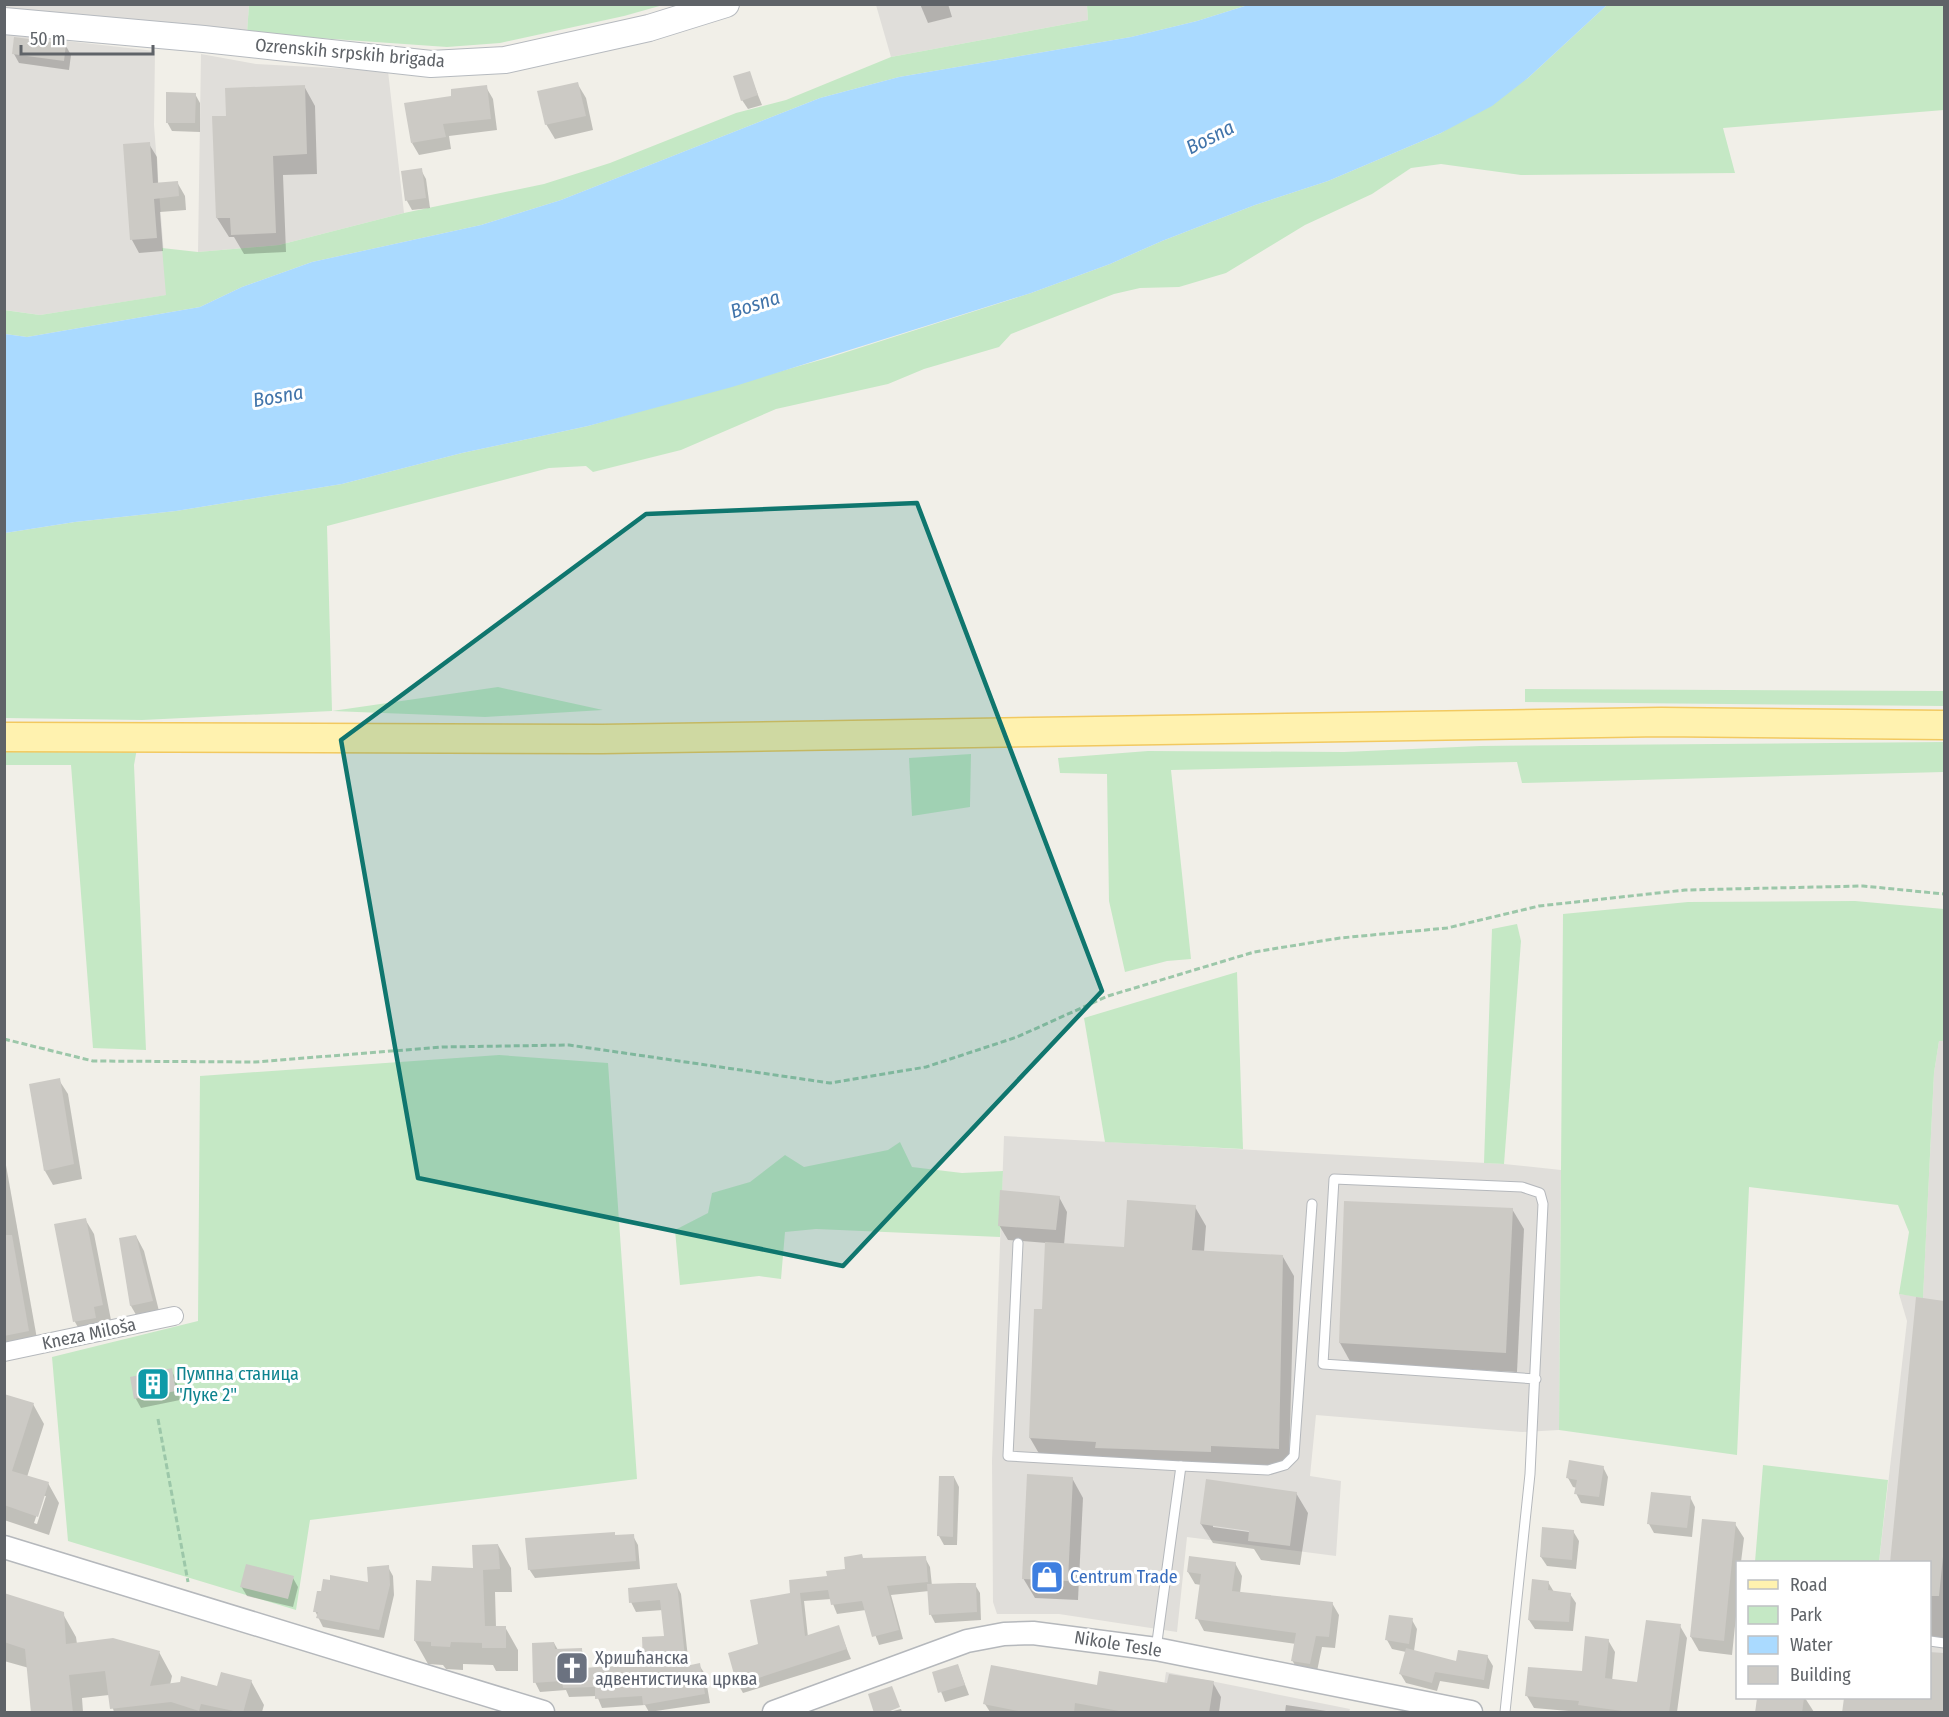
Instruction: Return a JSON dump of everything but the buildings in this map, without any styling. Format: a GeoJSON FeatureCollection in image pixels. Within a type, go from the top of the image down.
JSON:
{"type":"FeatureCollection","features":[{"type":"Feature","properties":{"kind":"main road","name":"Ozrenskih srpskih brigada"},"geometry":{"type":"LineString","coordinates":[[4,21],[204,39],[431,64],[505,60],[649,28],[726,4]]}},
{"type":"Feature","properties":{"kind":"main road"},"geometry":{"type":"LineString","coordinates":[[4,737],[602,739],[1661,722],[1944,725]]}},
{"type":"Feature","properties":{"kind":"street","name":"Kneza Miloša"},"geometry":{"type":"LineString","coordinates":[[4,1352],[174,1316]]}},
{"type":"Feature","properties":{"kind":"street"},"geometry":{"type":"LineString","coordinates":[[4,1547],[476,1703],[543,1713]]}},
{"type":"Feature","properties":{"kind":"street","name":"Nikole Tesle"},"geometry":{"type":"LineString","coordinates":[[774,1713],[930,1653],[1004,1634],[1060,1635],[1156,1649],[1471,1713]]}},
{"type":"Feature","properties":{"kind":"lane"},"geometry":{"type":"LineString","coordinates":[[1505,1713],[1530,1474],[1536,1379],[1543,1204],[1540,1193],[1522,1187],[1334,1179],[1323,1364],[1536,1379]]}},
{"type":"Feature","properties":{"kind":"lane"},"geometry":{"type":"LineString","coordinates":[[1018,1243],[1008,1456],[1268,1470],[1285,1465],[1294,1456],[1312,1204]]}},
{"type":"Feature","properties":{"kind":"lane"},"geometry":{"type":"LineString","coordinates":[[1156,1649],[1181,1466]]}},
{"type":"Feature","properties":{"kind":"path"},"geometry":{"type":"LineString","coordinates":[[4,1039],[93,1061],[255,1062],[442,1047],[569,1045],[830,1083],[926,1067],[1017,1037],[1108,996],[1254,952],[1340,938],[1447,928],[1539,906],[1685,890],[1863,886],[1944,894]]}},
{"type":"Feature","properties":{"kind":"path"},"geometry":{"type":"LineString","coordinates":[[158,1419],[189,1579],[187,1584]]}},
{"type":"Feature","properties":{"kind":"highlighted area"},"geometry":{"type":"Polygon","coordinates":[[[917,503],[1102,991],[843,1266],[418,1178],[341,740],[646,514],[917,503]]]}},
{"type":"Feature","properties":{"kind":"shaded area"},"geometry":{"type":"Polygon","coordinates":[[[4,5],[249,5],[247,33],[5,9],[4,5]]]}},
{"type":"Feature","properties":{"kind":"shaded area"},"geometry":{"type":"Polygon","coordinates":[[[876,5],[1087,5],[1088,20],[891,57],[876,5]]]}},
{"type":"Feature","properties":{"kind":"shaded area"},"geometry":{"type":"Polygon","coordinates":[[[4,34],[155,51],[154,125],[167,295],[40,315],[5,310],[4,34]]]}},
{"type":"Feature","properties":{"kind":"shaded area"},"geometry":{"type":"Polygon","coordinates":[[[201,54],[256,64],[388,71],[404,213],[279,245],[198,252],[201,54]]]}},
{"type":"Feature","properties":{"kind":"shaded area"},"geometry":{"type":"Polygon","coordinates":[[[1939,1041],[1944,1041],[1944,1712],[1864,1712],[1865,1699],[1931,1699],[1931,1561],[1879,1561],[1907,1321],[1899,1294],[1923,1297],[1934,1073],[1939,1041]]]}},
{"type":"Feature","properties":{"kind":"shaded area"},"geometry":{"type":"Polygon","coordinates":[[[1004,1136],[1504,1164],[1561,1170],[1559,1430],[1522,1432],[1316,1415],[1310,1476],[1341,1481],[1336,1556],[1187,1537],[1177,1632],[1059,1614],[997,1614],[993,1602],[992,1461],[1004,1136]]]}},
{"type":"Feature","properties":{"kind":"shaded area"},"geometry":{"type":"Polygon","coordinates":[[[1166,1672],[1350,1709],[1349,1712],[1160,1712],[1166,1672]]]}},
{"type":"Feature","properties":{"kind":"green space"},"geometry":{"type":"Polygon","coordinates":[[[249,5],[663,5],[624,16],[500,43],[447,47],[247,33],[249,5]]]}},
{"type":"Feature","properties":{"kind":"green space"},"geometry":{"type":"Polygon","coordinates":[[[1087,5],[1248,5],[1197,21],[1131,37],[899,77],[820,98],[561,200],[481,225],[312,262],[242,287],[200,307],[27,337],[5,334],[4,310],[40,315],[166,295],[162,248],[198,252],[279,245],[404,213],[544,184],[610,163],[736,113],[786,100],[891,57],[1088,20],[1087,5]]]}},
{"type":"Feature","properties":{"kind":"green space"},"geometry":{"type":"Polygon","coordinates":[[[1607,5],[1944,5],[1944,110],[1723,128],[1735,173],[1521,175],[1441,164],[1411,168],[1372,194],[1305,225],[1226,273],[1179,287],[1140,288],[1114,294],[1011,334],[999,347],[924,369],[888,384],[776,409],[681,450],[593,472],[586,466],[549,468],[327,526],[332,711],[142,720],[5,718],[5,533],[75,522],[176,511],[342,484],[462,453],[588,426],[831,357],[1031,293],[1110,264],[1255,205],[1328,181],[1441,133],[1528,78],[1607,5]]]}},
{"type":"Feature","properties":{"kind":"green space"},"geometry":{"type":"Polygon","coordinates":[[[498,687],[603,710],[485,717],[332,711],[498,687]]]}},
{"type":"Feature","properties":{"kind":"green space"},"geometry":{"type":"Polygon","coordinates":[[[1525,689],[1944,691],[1944,706],[1525,702],[1525,689]]]}},
{"type":"Feature","properties":{"kind":"green space"},"geometry":{"type":"Polygon","coordinates":[[[1944,742],[1944,772],[1522,783],[1517,762],[1171,770],[1191,959],[1167,961],[1125,972],[1109,901],[1107,774],[1060,773],[1058,758],[1148,751],[1344,752],[1480,746],[1944,742]]]}},
{"type":"Feature","properties":{"kind":"green space"},"geometry":{"type":"Polygon","coordinates":[[[138,743],[134,765],[146,1050],[93,1048],[71,765],[5,765],[4,745],[138,743]]]}},
{"type":"Feature","properties":{"kind":"green space"},"geometry":{"type":"Polygon","coordinates":[[[971,754],[970,807],[912,816],[909,758],[971,754]]]}},
{"type":"Feature","properties":{"kind":"green space"},"geometry":{"type":"Polygon","coordinates":[[[1855,901],[1944,909],[1944,1041],[1939,1041],[1934,1073],[1923,1298],[1899,1294],[1909,1232],[1898,1205],[1749,1187],[1737,1455],[1559,1430],[1563,914],[1688,902],[1855,901]]]}},
{"type":"Feature","properties":{"kind":"green space"},"geometry":{"type":"Polygon","coordinates":[[[1517,924],[1521,941],[1504,1164],[1484,1163],[1492,929],[1517,924]]]}},
{"type":"Feature","properties":{"kind":"green space"},"geometry":{"type":"Polygon","coordinates":[[[1237,972],[1243,1149],[1105,1142],[1084,1018],[1237,972]]]}},
{"type":"Feature","properties":{"kind":"green space"},"geometry":{"type":"Polygon","coordinates":[[[499,1055],[608,1063],[637,1479],[310,1520],[296,1610],[68,1541],[52,1357],[198,1321],[200,1076],[499,1055]]]}},
{"type":"Feature","properties":{"kind":"green space"},"geometry":{"type":"Polygon","coordinates":[[[900,1142],[912,1167],[962,1173],[1003,1171],[1000,1237],[816,1229],[785,1232],[781,1279],[759,1276],[680,1285],[675,1230],[708,1213],[712,1193],[750,1182],[785,1155],[804,1167],[888,1150],[900,1142]]]}},
{"type":"Feature","properties":{"kind":"green space"},"geometry":{"type":"Polygon","coordinates":[[[1763,1465],[1888,1480],[1879,1561],[1755,1561],[1763,1465]]]}},
{"type":"Feature","properties":{"kind":"water","name":"Bosna"},"geometry":{"type":"Polygon","coordinates":[[[1248,5],[1607,5],[1528,78],[1492,106],[1441,133],[1328,181],[1255,205],[1110,264],[1031,293],[732,387],[588,426],[462,453],[342,484],[176,511],[75,522],[5,533],[5,334],[27,337],[200,307],[242,287],[312,262],[481,225],[561,200],[820,98],[899,77],[1131,37],[1197,21],[1248,5]]]}},
{"type":"Feature","properties":{"kind":"place","name":"Пумпна станица \"Луке 2\""},"geometry":{"type":"Point","coordinates":[153,1384]}},
{"type":"Feature","properties":{"kind":"place","name":"Centrum Trade"},"geometry":{"type":"Point","coordinates":[1047,1577]}},
{"type":"Feature","properties":{"kind":"place","name":"Хришћанска адвентистичка црква"},"geometry":{"type":"Point","coordinates":[572,1668]}}]}
